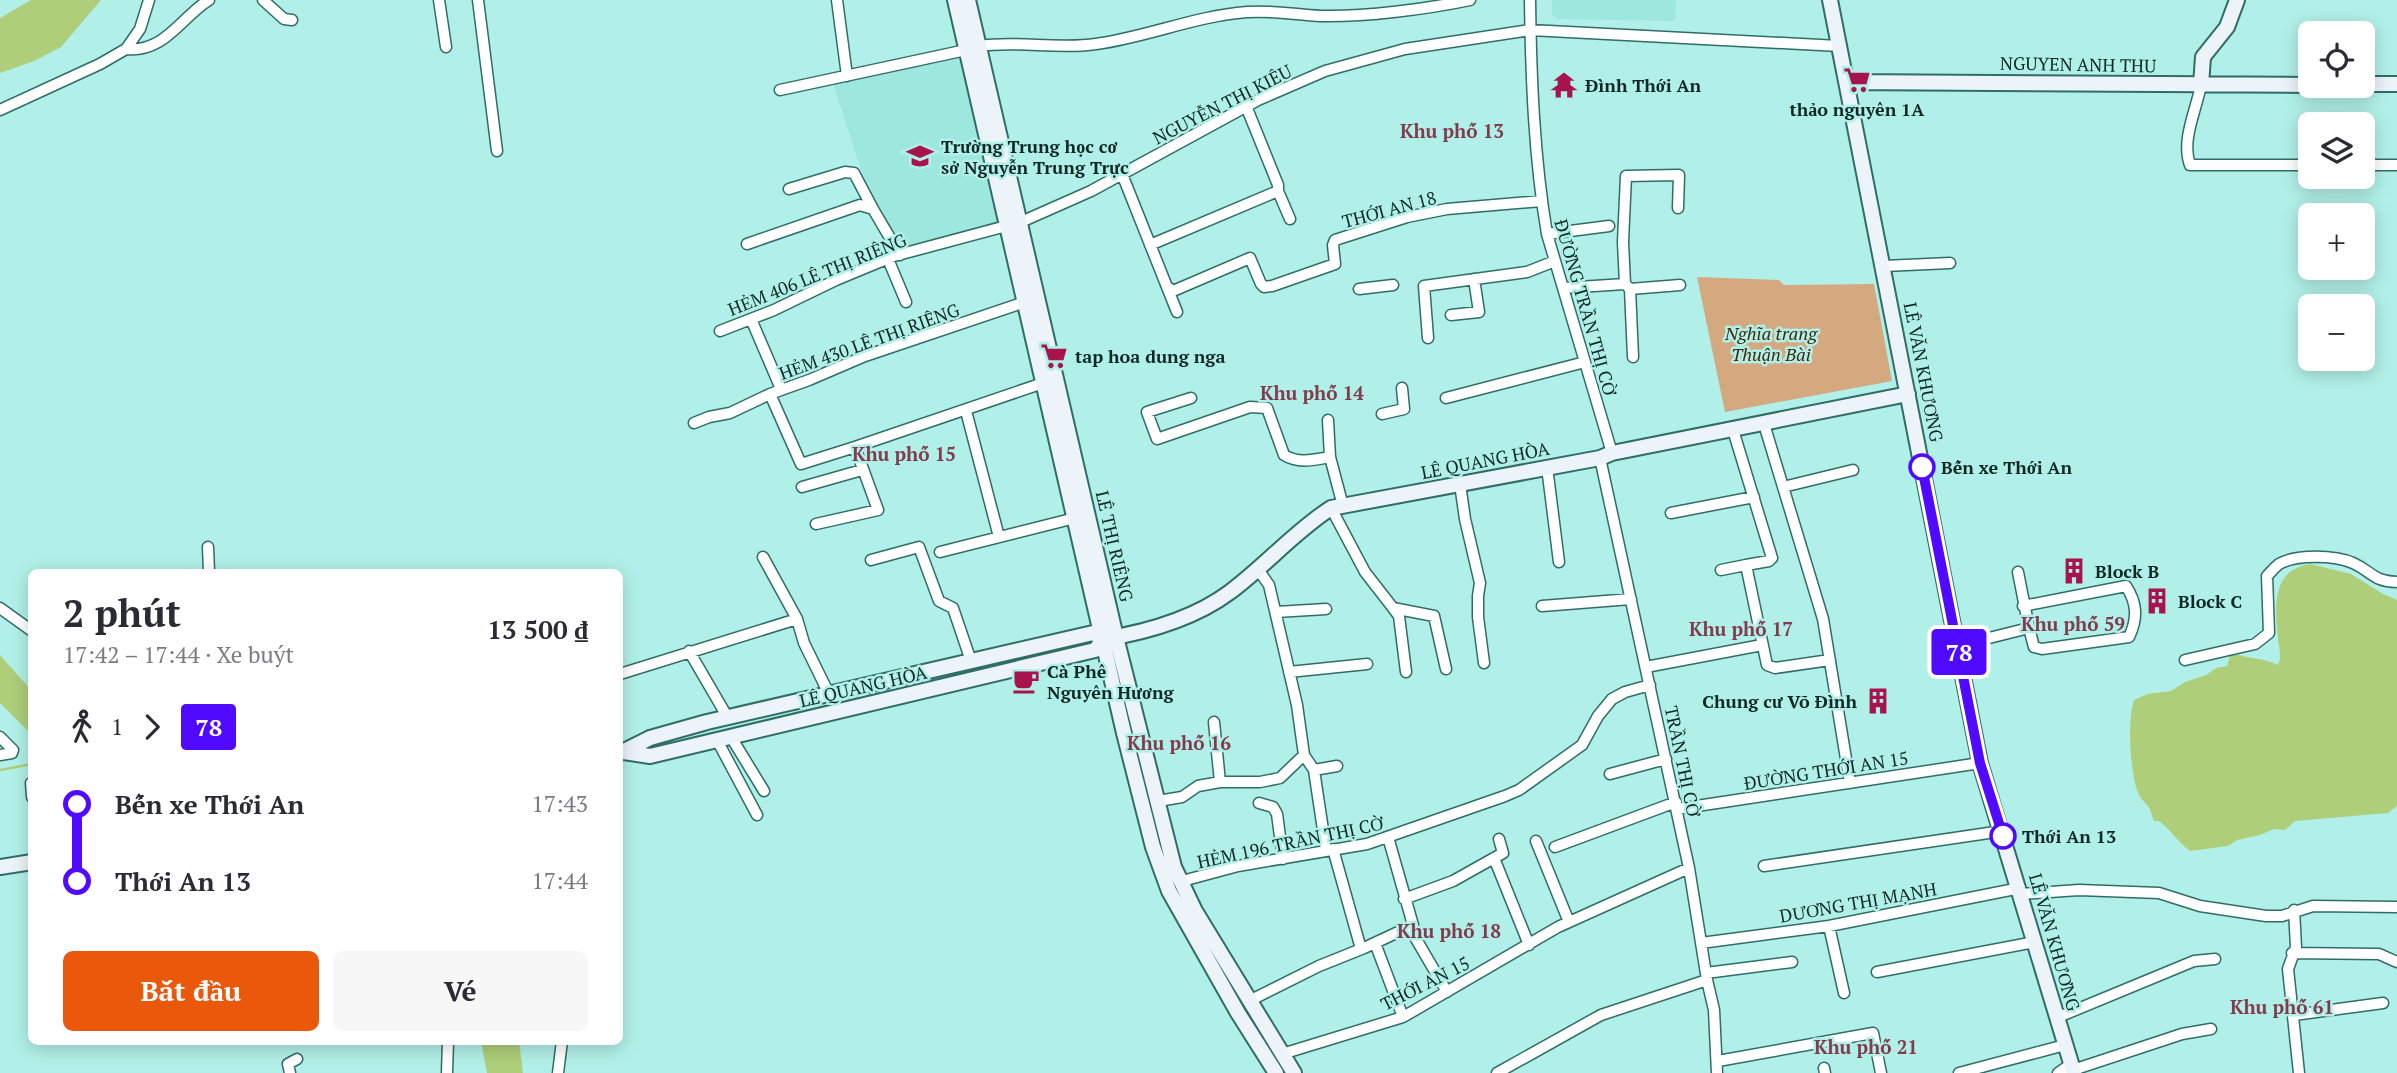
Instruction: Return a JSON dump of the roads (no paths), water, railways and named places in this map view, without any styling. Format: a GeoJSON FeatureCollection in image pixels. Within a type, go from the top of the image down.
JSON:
{"type":"FeatureCollection","features":[{"type":"Feature","properties":{"kind":"street"},"geometry":{"type":"LineString","coordinates":[[127,49],[140,29],[149,0]]}},
{"type":"Feature","properties":{"kind":"street"},"geometry":{"type":"LineString","coordinates":[[0,110],[127,49],[139,48],[167,38],[209,0]]}},
{"type":"Feature","properties":{"kind":"street"},"geometry":{"type":"LineString","coordinates":[[263,0],[284,19],[292,20]]}},
{"type":"Feature","properties":{"kind":"street"},"geometry":{"type":"LineString","coordinates":[[439,0],[446,47]]}},
{"type":"Feature","properties":{"kind":"street"},"geometry":{"type":"LineString","coordinates":[[478,0],[497,151]]}},
{"type":"Feature","properties":{"kind":"street"},"geometry":{"type":"LineString","coordinates":[[837,0],[846,76]]}},
{"type":"Feature","properties":{"kind":"street","name":"LÊ THỊ RIÊNG"},"geometry":{"type":"LineString","coordinates":[[955,0],[973,48]]}},
{"type":"Feature","properties":{"kind":"street","name":"LÊ THỊ RIÊNG"},"geometry":{"type":"LineString","coordinates":[[968,0],[973,48],[1110,638],[1124,733],[1160,869],[1169,891],[1238,1013],[1276,1073]]}},
{"type":"Feature","properties":{"kind":"street"},"geometry":{"type":"LineString","coordinates":[[779,90],[1002,42],[1076,47],[1099,44],[1216,15],[1268,11],[1322,16],[1375,13],[1469,0]]}},
{"type":"Feature","properties":{"kind":"street","name":"ĐƯỜNG TRẦN THỊ CỜ"},"geometry":{"type":"LineString","coordinates":[[1530,0],[1533,112],[1547,234],[1585,362],[1606,455]]}},
{"type":"Feature","properties":{"kind":"street","name":"LÊ VĂN KHƯƠNG"},"geometry":{"type":"LineString","coordinates":[[1830,0],[1980,763],[2065,1045],[2069,1070]]}},
{"type":"Feature","properties":{"kind":"street"},"geometry":{"type":"LineString","coordinates":[[2237,0],[2227,27],[2203,57],[2201,85],[2187,143],[2190,165],[2298,165]]}},
{"type":"Feature","properties":{"kind":"street","name":"NGUYỄN THỊ KIÊU"},"geometry":{"type":"LineString","coordinates":[[1014,224],[1091,191],[1246,106],[1325,71],[1405,49],[1530,30],[1839,46]]}},
{"type":"Feature","properties":{"kind":"street","name":"NGUYEN ANH THU"},"geometry":{"type":"LineString","coordinates":[[1846,82],[2298,85]]}},
{"type":"Feature","properties":{"kind":"street"},"geometry":{"type":"LineString","coordinates":[[2375,84],[2397,84]]}},
{"type":"Feature","properties":{"kind":"street"},"geometry":{"type":"LineString","coordinates":[[1246,106],[1290,219]]}},
{"type":"Feature","properties":{"kind":"street"},"geometry":{"type":"LineString","coordinates":[[2375,165],[2397,165]]}},
{"type":"Feature","properties":{"kind":"street"},"geometry":{"type":"LineString","coordinates":[[789,189],[845,172],[854,173],[900,255]]}},
{"type":"Feature","properties":{"kind":"street"},"geometry":{"type":"LineString","coordinates":[[1122,174],[1177,312]]}},
{"type":"Feature","properties":{"kind":"street"},"geometry":{"type":"LineString","coordinates":[[1633,357],[1623,220],[1626,176],[1679,175],[1678,208]]}},
{"type":"Feature","properties":{"kind":"street"},"geometry":{"type":"LineString","coordinates":[[1150,245],[1278,191]]}},
{"type":"Feature","properties":{"kind":"street","name":"THỚI AN 18"},"geometry":{"type":"LineString","coordinates":[[1169,289],[1173,291],[1250,258],[1261,284],[1264,287],[1272,286],[1335,264],[1335,240],[1407,217],[1447,209],[1542,201]]}},
{"type":"Feature","properties":{"kind":"street"},"geometry":{"type":"LineString","coordinates":[[747,244],[860,205],[873,209]]}},
{"type":"Feature","properties":{"kind":"street","name":"LÊ THỊ RIÊNG"},"geometry":{"type":"LineString","coordinates":[[1014,224],[1025,302],[1075,518],[1158,801],[1174,867],[1181,885],[1294,1073]]}},
{"type":"Feature","properties":{"kind":"street","name":"HẺM 406 LÊ THỊ RIÊNG"},"geometry":{"type":"LineString","coordinates":[[720,331],[888,259],[1014,224]]}},
{"type":"Feature","properties":{"kind":"street"},"geometry":{"type":"LineString","coordinates":[[1547,234],[1609,226]]}},
{"type":"Feature","properties":{"kind":"street"},"geometry":{"type":"LineString","coordinates":[[888,259],[906,302]]}},
{"type":"Feature","properties":{"kind":"street"},"geometry":{"type":"LineString","coordinates":[[1428,338],[1424,286],[1527,271],[1555,261]]}},
{"type":"Feature","properties":{"kind":"street"},"geometry":{"type":"LineString","coordinates":[[1884,265],[1950,263]]}},
{"type":"Feature","properties":{"kind":"street"},"geometry":{"type":"LineString","coordinates":[[1451,316],[1479,312],[1475,279]]}},
{"type":"Feature","properties":{"kind":"street"},"geometry":{"type":"LineString","coordinates":[[1359,289],[1393,285]]}},
{"type":"Feature","properties":{"kind":"street"},"geometry":{"type":"LineString","coordinates":[[1563,288],[1680,285]]}},
{"type":"Feature","properties":{"kind":"street","name":"HẺM 430 LÊ THỊ RIÊNG"},"geometry":{"type":"LineString","coordinates":[[855,447],[801,464],[770,394],[865,356],[1025,302]]}},
{"type":"Feature","properties":{"kind":"street"},"geometry":{"type":"LineString","coordinates":[[751,319],[780,389]]}},
{"type":"Feature","properties":{"kind":"street"},"geometry":{"type":"LineString","coordinates":[[1446,398],[1585,362]]}},
{"type":"Feature","properties":{"kind":"street"},"geometry":{"type":"LineString","coordinates":[[816,524],[877,510],[855,447],[1043,383]]}},
{"type":"Feature","properties":{"kind":"street"},"geometry":{"type":"LineString","coordinates":[[1382,414],[1404,409],[1402,388]]}},
{"type":"Feature","properties":{"kind":"street"},"geometry":{"type":"LineString","coordinates":[[694,423],[730,413],[770,394]]}},
{"type":"Feature","properties":{"kind":"street","name":"LÊ QUANG HÒA"},"geometry":{"type":"LineString","coordinates":[[623,753],[650,756],[1095,650],[1110,638],[1204,609],[1231,591],[1313,519],[1337,507],[1908,394]]}},
{"type":"Feature","properties":{"kind":"street"},"geometry":{"type":"LineString","coordinates":[[1191,398],[1147,412],[1157,439],[1250,407],[1267,408],[1284,455],[1292,460],[1308,461],[1330,457]]}},
{"type":"Feature","properties":{"kind":"street"},"geometry":{"type":"LineString","coordinates":[[966,411],[999,537]]}},
{"type":"Feature","properties":{"kind":"street"},"geometry":{"type":"LineString","coordinates":[[1328,420],[1337,507],[1365,572],[1399,616],[1406,672]]}},
{"type":"Feature","properties":{"kind":"street"},"geometry":{"type":"LineString","coordinates":[[1764,424],[1823,619],[1850,783]]}},
{"type":"Feature","properties":{"kind":"street"},"geometry":{"type":"LineString","coordinates":[[1721,570],[1769,561],[1772,558],[1733,430]]}},
{"type":"Feature","properties":{"kind":"street","name":"TRẦN THỊ CỜ"},"geometry":{"type":"LineString","coordinates":[[1606,455],[1631,599],[1689,868],[1706,977],[1714,1010],[1717,1073]]}},
{"type":"Feature","properties":{"kind":"street"},"geometry":{"type":"LineString","coordinates":[[1547,467],[1559,562]]}},
{"type":"Feature","properties":{"kind":"street"},"geometry":{"type":"LineString","coordinates":[[802,487],[862,470]]}},
{"type":"Feature","properties":{"kind":"street"},"geometry":{"type":"LineString","coordinates":[[1783,486],[1853,470]]}},
{"type":"Feature","properties":{"kind":"street"},"geometry":{"type":"LineString","coordinates":[[1460,484],[1480,583],[1478,617],[1484,663]]}},
{"type":"Feature","properties":{"kind":"street"},"geometry":{"type":"LineString","coordinates":[[1671,513],[1754,497]]}},
{"type":"Feature","properties":{"kind":"street"},"geometry":{"type":"LineString","coordinates":[[940,552],[1075,518]]}},
{"type":"Feature","properties":{"kind":"street"},"geometry":{"type":"LineString","coordinates":[[208,547],[209,569]]}},
{"type":"Feature","properties":{"kind":"street"},"geometry":{"type":"LineString","coordinates":[[871,560],[919,547],[939,601],[953,608],[971,661]]}},
{"type":"Feature","properties":{"kind":"street"},"geometry":{"type":"LineString","coordinates":[[763,557],[797,619],[804,643],[829,694]]}},
{"type":"Feature","properties":{"kind":"street"},"geometry":{"type":"LineString","coordinates":[[2185,660],[2255,644],[2269,633],[2267,576],[2280,564],[2304,557],[2338,558],[2355,564],[2382,581],[2397,582]]}},
{"type":"Feature","properties":{"kind":"street"},"geometry":{"type":"LineString","coordinates":[[1746,565],[1767,665],[1773,668],[1830,660]]}},
{"type":"Feature","properties":{"kind":"street"},"geometry":{"type":"LineString","coordinates":[[1257,568],[1269,585],[1297,705],[1304,755],[1314,770],[1329,850],[1361,950]]}},
{"type":"Feature","properties":{"kind":"street"},"geometry":{"type":"LineString","coordinates":[[2018,572],[2024,606],[2029,628],[2037,649],[2129,637],[2135,624],[2136,609],[2126,586],[2024,606]]}},
{"type":"Feature","properties":{"kind":"street"},"geometry":{"type":"LineString","coordinates":[[1542,606],[1631,599]]}},
{"type":"Feature","properties":{"kind":"street"},"geometry":{"type":"LineString","coordinates":[[0,608],[28,628]]}},
{"type":"Feature","properties":{"kind":"street"},"geometry":{"type":"LineString","coordinates":[[1393,608],[1434,616],[1446,668]]}},
{"type":"Feature","properties":{"kind":"street"},"geometry":{"type":"LineString","coordinates":[[1276,612],[1326,609]]}},
{"type":"Feature","properties":{"kind":"street"},"geometry":{"type":"LineString","coordinates":[[623,673],[797,619]]}},
{"type":"Feature","properties":{"kind":"street"},"geometry":{"type":"LineString","coordinates":[[1957,646],[2029,628]]}},
{"type":"Feature","properties":{"kind":"street","name":"LÊ QUANG HÒA"},"geometry":{"type":"LineString","coordinates":[[623,752],[650,737],[829,694],[1093,633],[1110,638]]}},
{"type":"Feature","properties":{"kind":"street"},"geometry":{"type":"LineString","coordinates":[[1646,667],[1762,645]]}},
{"type":"Feature","properties":{"kind":"street"},"geometry":{"type":"LineString","coordinates":[[689,651],[728,718]]}},
{"type":"Feature","properties":{"kind":"street"},"geometry":{"type":"LineString","coordinates":[[1289,672],[1367,664]]}},
{"type":"Feature","properties":{"kind":"street","name":"HẺM 196 TRẦN THỊ CỜ"},"geometry":{"type":"LineString","coordinates":[[1181,885],[1186,880],[1238,866],[1367,844],[1487,804],[1519,790],[1582,745],[1598,716],[1612,699],[1625,691],[1650,685]]}},
{"type":"Feature","properties":{"kind":"street"},"geometry":{"type":"LineString","coordinates":[[1214,722],[1220,782]]}},
{"type":"Feature","properties":{"kind":"street"},"geometry":{"type":"LineString","coordinates":[[0,737],[13,750],[12,753],[0,755]]}},
{"type":"Feature","properties":{"kind":"street"},"geometry":{"type":"LineString","coordinates":[[732,737],[764,791]]}},
{"type":"Feature","properties":{"kind":"street"},"geometry":{"type":"LineString","coordinates":[[717,740],[757,815]]}},
{"type":"Feature","properties":{"kind":"street"},"geometry":{"type":"LineString","coordinates":[[1158,801],[1182,797],[1198,786],[1220,782],[1260,782],[1279,778],[1304,755]]}},
{"type":"Feature","properties":{"kind":"street"},"geometry":{"type":"LineString","coordinates":[[1610,774],[1666,760]]}},
{"type":"Feature","properties":{"kind":"street","name":"ĐƯỜNG THỚI AN 15"},"geometry":{"type":"LineString","coordinates":[[1555,847],[1676,806],[1980,763]]}},
{"type":"Feature","properties":{"kind":"street"},"geometry":{"type":"LineString","coordinates":[[1314,770],[1337,766]]}},
{"type":"Feature","properties":{"kind":"street"},"geometry":{"type":"LineString","coordinates":[[1259,803],[1273,807],[1278,814],[1283,859]]}},
{"type":"Feature","properties":{"kind":"street"},"geometry":{"type":"LineString","coordinates":[[1765,866],[2002,831]]}},
{"type":"Feature","properties":{"kind":"street"},"geometry":{"type":"LineString","coordinates":[[1249,1001],[1319,965],[1361,950],[1412,925],[1388,837]]}},
{"type":"Feature","properties":{"kind":"street"},"geometry":{"type":"LineString","coordinates":[[1404,899],[1453,881],[1503,853],[1499,839]]}},
{"type":"Feature","properties":{"kind":"street"},"geometry":{"type":"LineString","coordinates":[[1536,841],[1569,922]]}},
{"type":"Feature","properties":{"kind":"street"},"geometry":{"type":"LineString","coordinates":[[1494,858],[1529,944]]}},
{"type":"Feature","properties":{"kind":"street"},"geometry":{"type":"LineString","coordinates":[[0,867],[28,863]]}},
{"type":"Feature","properties":{"kind":"street","name":"THỚI AN 15"},"geometry":{"type":"LineString","coordinates":[[1282,1054],[1403,1017],[1569,922],[1689,868]]}},
{"type":"Feature","properties":{"kind":"street","name":"DƯƠNG THỊ MẠNH"},"geometry":{"type":"LineString","coordinates":[[1701,943],[1829,926],[2020,891],[2159,893],[2200,906],[2266,916],[2282,916],[2312,906],[2397,907]]}},
{"type":"Feature","properties":{"kind":"street"},"geometry":{"type":"LineString","coordinates":[[2294,910],[2296,947],[2288,969],[2299,1073]]}},
{"type":"Feature","properties":{"kind":"street"},"geometry":{"type":"LineString","coordinates":[[1829,926],[1844,993]]}},
{"type":"Feature","properties":{"kind":"street"},"geometry":{"type":"LineString","coordinates":[[1409,927],[1447,992]]}},
{"type":"Feature","properties":{"kind":"street"},"geometry":{"type":"LineString","coordinates":[[1877,972],[2035,942]]}},
{"type":"Feature","properties":{"kind":"street"},"geometry":{"type":"LineString","coordinates":[[1375,943],[1403,1017]]}},
{"type":"Feature","properties":{"kind":"street"},"geometry":{"type":"LineString","coordinates":[[2292,953],[2379,954],[2397,962]]}},
{"type":"Feature","properties":{"kind":"street"},"geometry":{"type":"LineString","coordinates":[[2056,1018],[2194,961],[2215,959]]}},
{"type":"Feature","properties":{"kind":"street"},"geometry":{"type":"LineString","coordinates":[[1501,1072],[1601,1016],[1706,977],[1792,962]]}},
{"type":"Feature","properties":{"kind":"street"},"geometry":{"type":"LineString","coordinates":[[2294,1015],[2384,1003]]}},
{"type":"Feature","properties":{"kind":"street"},"geometry":{"type":"LineString","coordinates":[[2069,1070],[2182,1034],[2211,1029]]}},
{"type":"Feature","properties":{"kind":"street"},"geometry":{"type":"LineString","coordinates":[[1717,1061],[1873,1033],[1881,1073]]}},
{"type":"Feature","properties":{"kind":"street"},"geometry":{"type":"LineString","coordinates":[[447,1073],[448,1045]]}},
{"type":"Feature","properties":{"kind":"street"},"geometry":{"type":"LineString","coordinates":[[558,1073],[562,1045]]}},
{"type":"Feature","properties":{"kind":"street"},"geometry":{"type":"LineString","coordinates":[[1959,1073],[2065,1045]]}},
{"type":"Feature","properties":{"kind":"street"},"geometry":{"type":"LineString","coordinates":[[290,1073],[288,1064],[297,1059]]}},
{"type":"Feature","properties":{"kind":"waterway"},"geometry":{"type":"LineString","coordinates":[[0,770],[28,765]]}},
{"type":"Feature","properties":{"kind":"place","name":"thảo nguyên 1A"},"geometry":{"type":"Point","coordinates":[1857,80]}},
{"type":"Feature","properties":{"kind":"place","name":"Đình Thới An"},"geometry":{"type":"Point","coordinates":[1564,85]}},
{"type":"Feature","properties":{"kind":"place","name":"Trường Trung học cơ sở Nguyễn Trung Trực"},"geometry":{"type":"Point","coordinates":[920,156]}},
{"type":"Feature","properties":{"kind":"place","name":"tap hoa dung nga"},"geometry":{"type":"Point","coordinates":[1054,356]}},
{"type":"Feature","properties":{"kind":"place","name":"Bến xe Thới An"},"geometry":{"type":"Point","coordinates":[1922,467]}},
{"type":"Feature","properties":{"kind":"place","name":"Block B"},"geometry":{"type":"Point","coordinates":[2074,571]}},
{"type":"Feature","properties":{"kind":"place","name":"Block C"},"geometry":{"type":"Point","coordinates":[2157,601]}},
{"type":"Feature","properties":{"kind":"place","name":"Cà Phê Nguyên Hương"},"geometry":{"type":"Point","coordinates":[1026,681]}},
{"type":"Feature","properties":{"kind":"place","name":"Chung cư Võ Đình"},"geometry":{"type":"Point","coordinates":[1878,701]}},
{"type":"Feature","properties":{"kind":"place","name":"Thới An 13"},"geometry":{"type":"Point","coordinates":[2003,836]}},
{"type":"Feature","properties":{"kind":"district","name":"Khu phố 13"},"geometry":{"type":"Point","coordinates":[1452,130]}},
{"type":"Feature","properties":{"kind":"district","name":"Khu phố 14"},"geometry":{"type":"Point","coordinates":[1312,392]}},
{"type":"Feature","properties":{"kind":"district","name":"Khu phố 15"},"geometry":{"type":"Point","coordinates":[904,453]}},
{"type":"Feature","properties":{"kind":"district","name":"Khu phố 59"},"geometry":{"type":"Point","coordinates":[2073,623]}},
{"type":"Feature","properties":{"kind":"district","name":"Khu phố 17"},"geometry":{"type":"Point","coordinates":[1741,628]}},
{"type":"Feature","properties":{"kind":"district","name":"Khu phố 16"},"geometry":{"type":"Point","coordinates":[1179,742]}},
{"type":"Feature","properties":{"kind":"district","name":"Khu phố 18"},"geometry":{"type":"Point","coordinates":[1449,930]}},
{"type":"Feature","properties":{"kind":"district","name":"Khu phố 61"},"geometry":{"type":"Point","coordinates":[2282,1006]}},
{"type":"Feature","properties":{"kind":"district","name":"Khu phố 21"},"geometry":{"type":"Point","coordinates":[1866,1046]}},
{"type":"Feature","properties":{"kind":"park label","name":"Nghĩa trang Thuận Bài"},"geometry":{"type":"Point","coordinates":[1771,343]}}]}
